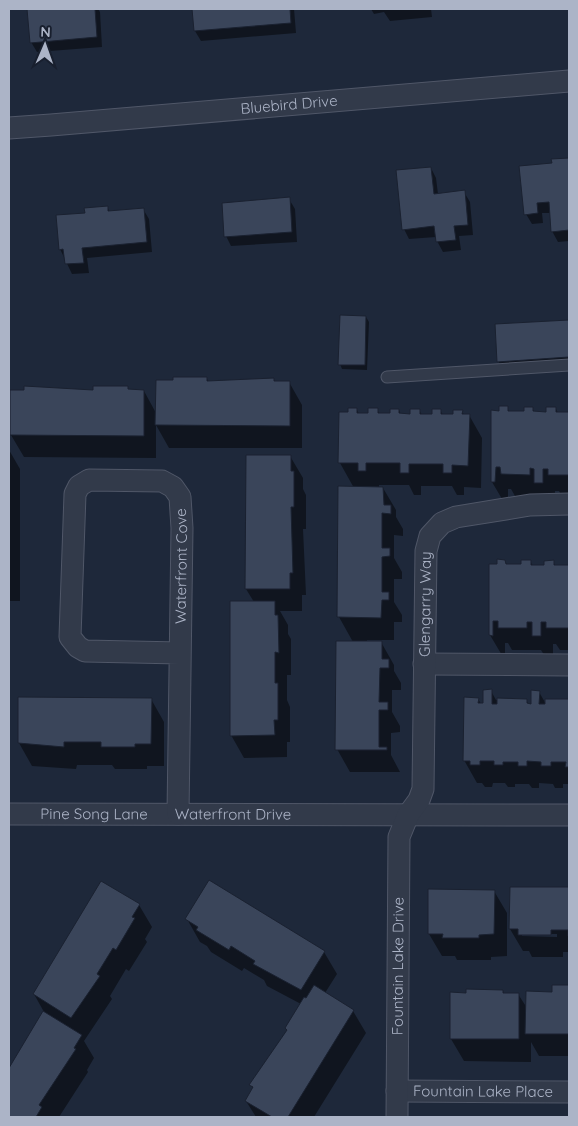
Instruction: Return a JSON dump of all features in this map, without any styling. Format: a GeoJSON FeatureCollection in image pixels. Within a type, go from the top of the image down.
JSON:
{"type":"FeatureCollection","features":[{"type":"Feature","properties":{"kind":"street","name":"Bluebird Drive"},"geometry":{"type":"LineString","coordinates":[[9,128],[569,81]]}},
{"type":"Feature","properties":{"kind":"street","name":"Waterfront Cove"},"geometry":{"type":"LineString","coordinates":[[89,480],[162,481],[173,487],[180,497],[182,528],[180,653],[85,651],[78,647],[70,636],[75,494],[79,486],[89,480]]}},
{"type":"Feature","properties":{"kind":"street","name":"Glengarry Way"},"geometry":{"type":"LineString","coordinates":[[408,815],[419,800],[423,789],[426,551],[430,536],[442,523],[456,517],[530,505],[569,504]]}},
{"type":"Feature","properties":{"kind":"street","name":"Waterfront Drive"},"geometry":{"type":"LineString","coordinates":[[180,653],[178,814],[569,815]]}},
{"type":"Feature","properties":{"kind":"street"},"geometry":{"type":"LineString","coordinates":[[424,664],[569,666]]}},
{"type":"Feature","properties":{"kind":"street","name":"Pine Song Lane"},"geometry":{"type":"LineString","coordinates":[[9,814],[178,814]]}},
{"type":"Feature","properties":{"kind":"street","name":"Fountain Lake Drive"},"geometry":{"type":"LineString","coordinates":[[397,1117],[399,837],[408,815]]}},
{"type":"Feature","properties":{"kind":"street","name":"Fountain Lake Place"},"geometry":{"type":"LineString","coordinates":[[397,1090],[569,1092]]}},
{"type":"Feature","properties":{"kind":"lane"},"geometry":{"type":"LineString","coordinates":[[387,377],[569,365]]}},
{"type":"Feature","properties":{"kind":"building"},"geometry":{"type":"Polygon","coordinates":[[[27,9],[95,9],[97,37],[30,43],[27,9]]]}},
{"type":"Feature","properties":{"kind":"building"},"geometry":{"type":"Polygon","coordinates":[[[192,9],[290,9],[291,23],[194,31],[192,9]]]}},
{"type":"Feature","properties":{"kind":"building"},"geometry":{"type":"Polygon","coordinates":[[[569,158],[569,230],[551,232],[549,202],[537,203],[538,213],[524,215],[519,166],[552,163],[551,159],[569,158]]]}},
{"type":"Feature","properties":{"kind":"building"},"geometry":{"type":"Polygon","coordinates":[[[431,167],[434,194],[465,190],[468,225],[454,226],[456,240],[436,242],[434,226],[402,230],[396,170],[431,167]]]}},
{"type":"Feature","properties":{"kind":"building"},"geometry":{"type":"Polygon","coordinates":[[[290,197],[292,232],[224,237],[222,203],[290,197]]]}},
{"type":"Feature","properties":{"kind":"building"},"geometry":{"type":"Polygon","coordinates":[[[108,206],[108,211],[144,208],[147,242],[82,248],[84,263],[65,264],[63,249],[59,250],[56,215],[85,213],[84,208],[108,206]]]}},
{"type":"Feature","properties":{"kind":"building"},"geometry":{"type":"Polygon","coordinates":[[[340,315],[366,316],[365,365],[338,365],[340,315]]]}},
{"type":"Feature","properties":{"kind":"building"},"geometry":{"type":"Polygon","coordinates":[[[569,320],[569,357],[497,362],[495,324],[569,320]]]}},
{"type":"Feature","properties":{"kind":"building"},"geometry":{"type":"Polygon","coordinates":[[[173,377],[207,377],[207,381],[274,378],[274,381],[290,381],[290,426],[155,425],[156,380],[173,380],[173,377]]]}},
{"type":"Feature","properties":{"kind":"building"},"geometry":{"type":"Polygon","coordinates":[[[24,386],[93,390],[93,386],[128,386],[128,389],[144,390],[144,436],[10,435],[10,390],[24,390],[24,386]]]}},
{"type":"Feature","properties":{"kind":"building"},"geometry":{"type":"Polygon","coordinates":[[[499,406],[508,406],[508,411],[524,411],[524,407],[533,407],[533,411],[546,412],[546,407],[556,407],[556,412],[569,412],[569,475],[548,475],[548,469],[543,469],[543,483],[534,483],[534,469],[530,468],[530,475],[501,474],[500,467],[496,467],[495,482],[491,482],[491,410],[499,411],[499,406]]]}},
{"type":"Feature","properties":{"kind":"building"},"geometry":{"type":"Polygon","coordinates":[[[348,408],[357,408],[357,413],[368,413],[368,408],[378,408],[378,413],[390,413],[390,409],[399,409],[399,413],[410,414],[410,409],[420,409],[420,414],[432,414],[432,409],[441,409],[441,414],[453,414],[453,410],[463,410],[462,414],[470,414],[468,466],[452,465],[452,473],[443,473],[443,464],[409,464],[409,473],[400,473],[400,463],[366,463],[366,471],[358,471],[358,463],[338,463],[339,412],[348,412],[348,408]]]}},
{"type":"Feature","properties":{"kind":"building"},"geometry":{"type":"Polygon","coordinates":[[[246,455],[291,455],[291,471],[294,471],[294,507],[291,507],[293,573],[290,573],[290,589],[245,589],[246,455]]]}},
{"type":"Feature","properties":{"kind":"building"},"geometry":{"type":"Polygon","coordinates":[[[338,486],[383,487],[384,505],[391,505],[391,514],[382,513],[382,548],[390,548],[390,556],[382,557],[382,592],[389,592],[389,600],[382,600],[381,618],[337,617],[338,486]]]}},
{"type":"Feature","properties":{"kind":"building"},"geometry":{"type":"Polygon","coordinates":[[[497,559],[505,560],[506,564],[521,564],[521,560],[531,560],[531,565],[544,565],[544,561],[554,560],[554,565],[569,565],[569,628],[546,628],[546,622],[541,622],[541,636],[532,636],[532,622],[527,622],[527,628],[498,628],[498,621],[493,621],[493,636],[489,635],[489,564],[497,564],[497,559]]]}},
{"type":"Feature","properties":{"kind":"building"},"geometry":{"type":"Polygon","coordinates":[[[230,601],[275,601],[275,615],[278,615],[279,653],[275,652],[275,683],[278,683],[278,720],[274,720],[275,735],[230,736],[230,601]]]}},
{"type":"Feature","properties":{"kind":"building"},"geometry":{"type":"Polygon","coordinates":[[[336,641],[382,641],[382,659],[389,659],[389,668],[380,668],[379,702],[388,702],[388,710],[379,710],[379,747],[387,747],[387,750],[335,750],[336,641]]]}},
{"type":"Feature","properties":{"kind":"building"},"geometry":{"type":"Polygon","coordinates":[[[492,689],[492,704],[497,704],[497,698],[527,699],[527,703],[531,704],[531,690],[540,691],[539,704],[545,704],[545,699],[569,699],[569,767],[565,767],[566,762],[551,762],[551,766],[541,766],[541,762],[527,761],[527,766],[518,766],[518,762],[503,762],[503,765],[494,765],[494,761],[480,761],[480,765],[470,765],[470,761],[463,761],[464,697],[479,698],[478,703],[483,703],[483,690],[492,689]]]}},
{"type":"Feature","properties":{"kind":"building"},"geometry":{"type":"Polygon","coordinates":[[[18,697],[152,698],[151,744],[135,744],[135,747],[101,747],[101,742],[64,742],[64,747],[18,743],[18,697]]]}},
{"type":"Feature","properties":{"kind":"building"},"geometry":{"type":"Polygon","coordinates":[[[209,880],[325,951],[301,990],[253,964],[255,961],[231,946],[229,950],[196,930],[198,927],[185,919],[209,880]]]}},
{"type":"Feature","properties":{"kind":"building"},"geometry":{"type":"Polygon","coordinates":[[[101,881],[140,904],[132,917],[135,918],[116,950],[113,948],[97,974],[100,976],[71,1018],[33,994],[101,881]]]}},
{"type":"Feature","properties":{"kind":"building"},"geometry":{"type":"Polygon","coordinates":[[[510,887],[569,887],[569,936],[568,930],[551,930],[551,935],[518,935],[518,929],[509,929],[510,887]]]}},
{"type":"Feature","properties":{"kind":"building"},"geometry":{"type":"Polygon","coordinates":[[[428,889],[495,890],[494,934],[479,935],[479,938],[442,938],[443,934],[428,934],[428,889]]]}},
{"type":"Feature","properties":{"kind":"building"},"geometry":{"type":"Polygon","coordinates":[[[314,985],[354,1010],[288,1117],[272,1117],[245,1101],[253,1087],[249,1085],[287,1030],[285,1028],[304,997],[306,998],[314,985]]]}},
{"type":"Feature","properties":{"kind":"building"},"geometry":{"type":"Polygon","coordinates":[[[552,985],[569,985],[569,1034],[525,1034],[526,991],[552,992],[552,985]]]}},
{"type":"Feature","properties":{"kind":"building"},"geometry":{"type":"Polygon","coordinates":[[[466,989],[503,990],[503,993],[519,993],[519,1039],[450,1039],[450,992],[466,993],[466,989]]]}},
{"type":"Feature","properties":{"kind":"building"},"geometry":{"type":"Polygon","coordinates":[[[43,1011],[82,1035],[74,1048],[76,1049],[39,1105],[42,1107],[36,1117],[9,1117],[9,1068],[43,1011]]]}}]}
